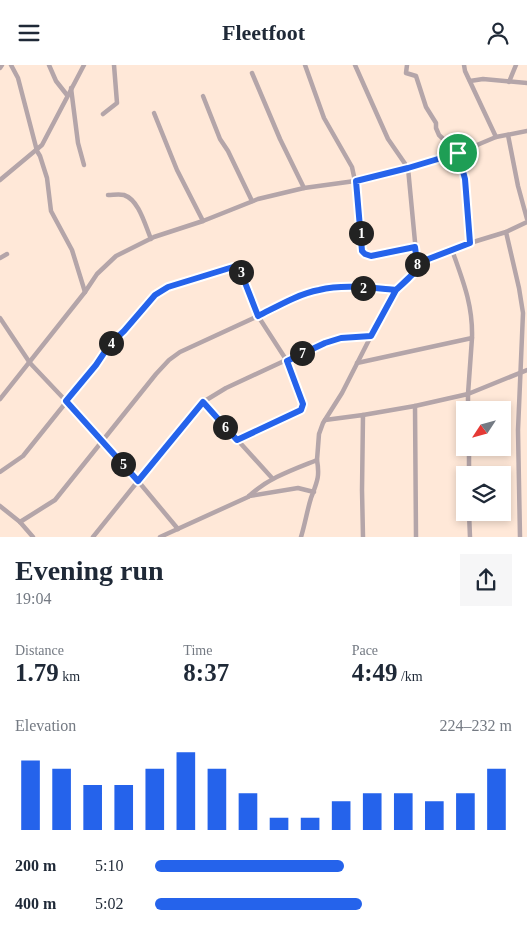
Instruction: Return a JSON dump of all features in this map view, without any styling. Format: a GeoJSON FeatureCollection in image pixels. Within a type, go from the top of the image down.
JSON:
{"type":"FeatureCollection","features":[{"type":"Feature","properties":{"kind":"street"},"geometry":{"type":"LineString","coordinates":[[11,65],[18,78],[37,151],[47,178],[50,211],[72,250],[86,292]]}},
{"type":"Feature","properties":{"kind":"street"},"geometry":{"type":"LineString","coordinates":[[49,65],[56,81],[67,95]]}},
{"type":"Feature","properties":{"kind":"street"},"geometry":{"type":"LineString","coordinates":[[0,180],[42,145],[84,65]]}},
{"type":"Feature","properties":{"kind":"street"},"geometry":{"type":"LineString","coordinates":[[103,115],[117,103],[114,65]]}},
{"type":"Feature","properties":{"kind":"street"},"geometry":{"type":"LineString","coordinates":[[304,65],[324,118],[352,167],[356,181],[362,251],[371,256],[415,247]]}},
{"type":"Feature","properties":{"kind":"street"},"geometry":{"type":"LineString","coordinates":[[301,537],[318,477],[319,434],[324,420],[342,393],[396,290],[415,272],[418,263],[408,168],[388,139],[355,65]]}},
{"type":"Feature","properties":{"kind":"street"},"geometry":{"type":"LineString","coordinates":[[407,65],[406,73],[416,76],[426,107],[436,123],[439,135],[458,153],[465,179],[470,243]]}},
{"type":"Feature","properties":{"kind":"street"},"geometry":{"type":"LineString","coordinates":[[464,65],[465,71],[496,137]]}},
{"type":"Feature","properties":{"kind":"street"},"geometry":{"type":"LineString","coordinates":[[509,82],[516,65]]}},
{"type":"Feature","properties":{"kind":"street"},"geometry":{"type":"LineString","coordinates":[[252,73],[280,139],[304,188]]}},
{"type":"Feature","properties":{"kind":"street"},"geometry":{"type":"LineString","coordinates":[[470,81],[483,79],[527,83]]}},
{"type":"Feature","properties":{"kind":"street"},"geometry":{"type":"LineString","coordinates":[[71,88],[78,143],[84,165]]}},
{"type":"Feature","properties":{"kind":"street"},"geometry":{"type":"LineString","coordinates":[[202,96],[220,139],[228,151],[252,201]]}},
{"type":"Feature","properties":{"kind":"street"},"geometry":{"type":"LineString","coordinates":[[154,113],[177,169],[203,221]]}},
{"type":"Feature","properties":{"kind":"street"},"geometry":{"type":"LineString","coordinates":[[0,399],[86,292],[97,274],[116,255],[151,239],[252,201],[304,188],[356,181],[408,168],[458,153],[496,137],[527,131]]}},
{"type":"Feature","properties":{"kind":"street"},"geometry":{"type":"LineString","coordinates":[[418,263],[470,243],[506,232],[527,221],[508,135]]}},
{"type":"Feature","properties":{"kind":"street"},"geometry":{"type":"LineString","coordinates":[[108,195],[120,195],[131,200],[138,209],[151,239]]}},
{"type":"Feature","properties":{"kind":"street"},"geometry":{"type":"LineString","coordinates":[[506,232],[525,323],[519,372],[520,537]]}},
{"type":"Feature","properties":{"kind":"street"},"geometry":{"type":"LineString","coordinates":[[452,250],[470,301],[472,338],[468,401]]}},
{"type":"Feature","properties":{"kind":"street"},"geometry":{"type":"LineString","coordinates":[[0,259],[7,254]]}},
{"type":"Feature","properties":{"kind":"street"},"geometry":{"type":"LineString","coordinates":[[0,472],[22,456],[96,365],[110,344],[124,331],[155,295],[168,287],[233,267],[237,268],[242,275],[258,316],[287,361],[303,408],[237,440]]}},
{"type":"Feature","properties":{"kind":"street"},"geometry":{"type":"LineString","coordinates":[[20,522],[55,501],[102,440],[169,360],[180,353],[292,299],[320,289],[366,288],[396,290]]}},
{"type":"Feature","properties":{"kind":"street"},"geometry":{"type":"LineString","coordinates":[[0,318],[30,363],[102,440],[178,529]]}},
{"type":"Feature","properties":{"kind":"street"},"geometry":{"type":"LineString","coordinates":[[93,537],[203,402],[226,388],[325,343],[341,338],[371,336]]}},
{"type":"Feature","properties":{"kind":"street"},"geometry":{"type":"LineString","coordinates":[[357,363],[472,338]]}},
{"type":"Feature","properties":{"kind":"street"},"geometry":{"type":"LineString","coordinates":[[324,420],[415,406],[468,394],[527,370]]}},
{"type":"Feature","properties":{"kind":"street"},"geometry":{"type":"LineString","coordinates":[[203,402],[272,478]]}},
{"type":"Feature","properties":{"kind":"street"},"geometry":{"type":"LineString","coordinates":[[415,406],[416,537]]}},
{"type":"Feature","properties":{"kind":"street"},"geometry":{"type":"LineString","coordinates":[[363,415],[363,537]]}},
{"type":"Feature","properties":{"kind":"street"},"geometry":{"type":"LineString","coordinates":[[248,497],[259,486],[272,478],[317,459]]}},
{"type":"Feature","properties":{"kind":"street"},"geometry":{"type":"LineString","coordinates":[[160,537],[248,497],[298,488],[314,492]]}},
{"type":"Feature","properties":{"kind":"street"},"geometry":{"type":"LineString","coordinates":[[0,506],[20,522],[31,536]]}},
{"type":"Feature","properties":{"kind":"street"},"geometry":{"type":"LineString","coordinates":[[469,521],[470,537]]}},
{"type":"Feature","properties":{"kind":"street"},"geometry":{"type":"LineString","coordinates":[[519,523],[527,526]]}},
{"type":"Feature","properties":{"kind":"route"},"geometry":{"type":"LineString","coordinates":[[458,153],[356,181],[362,251],[371,256],[415,247],[418,263],[417,269],[396,290],[366,288],[320,289],[292,299],[258,316],[242,275],[237,268],[233,267],[186,283],[178,283],[155,295],[124,331],[110,344],[96,365],[66,401],[138,481],[203,402],[237,440],[301,410],[303,404],[287,361],[325,343],[341,338],[371,336],[396,290],[415,272],[417,269],[418,263],[470,243],[465,179],[458,153]]}}]}
